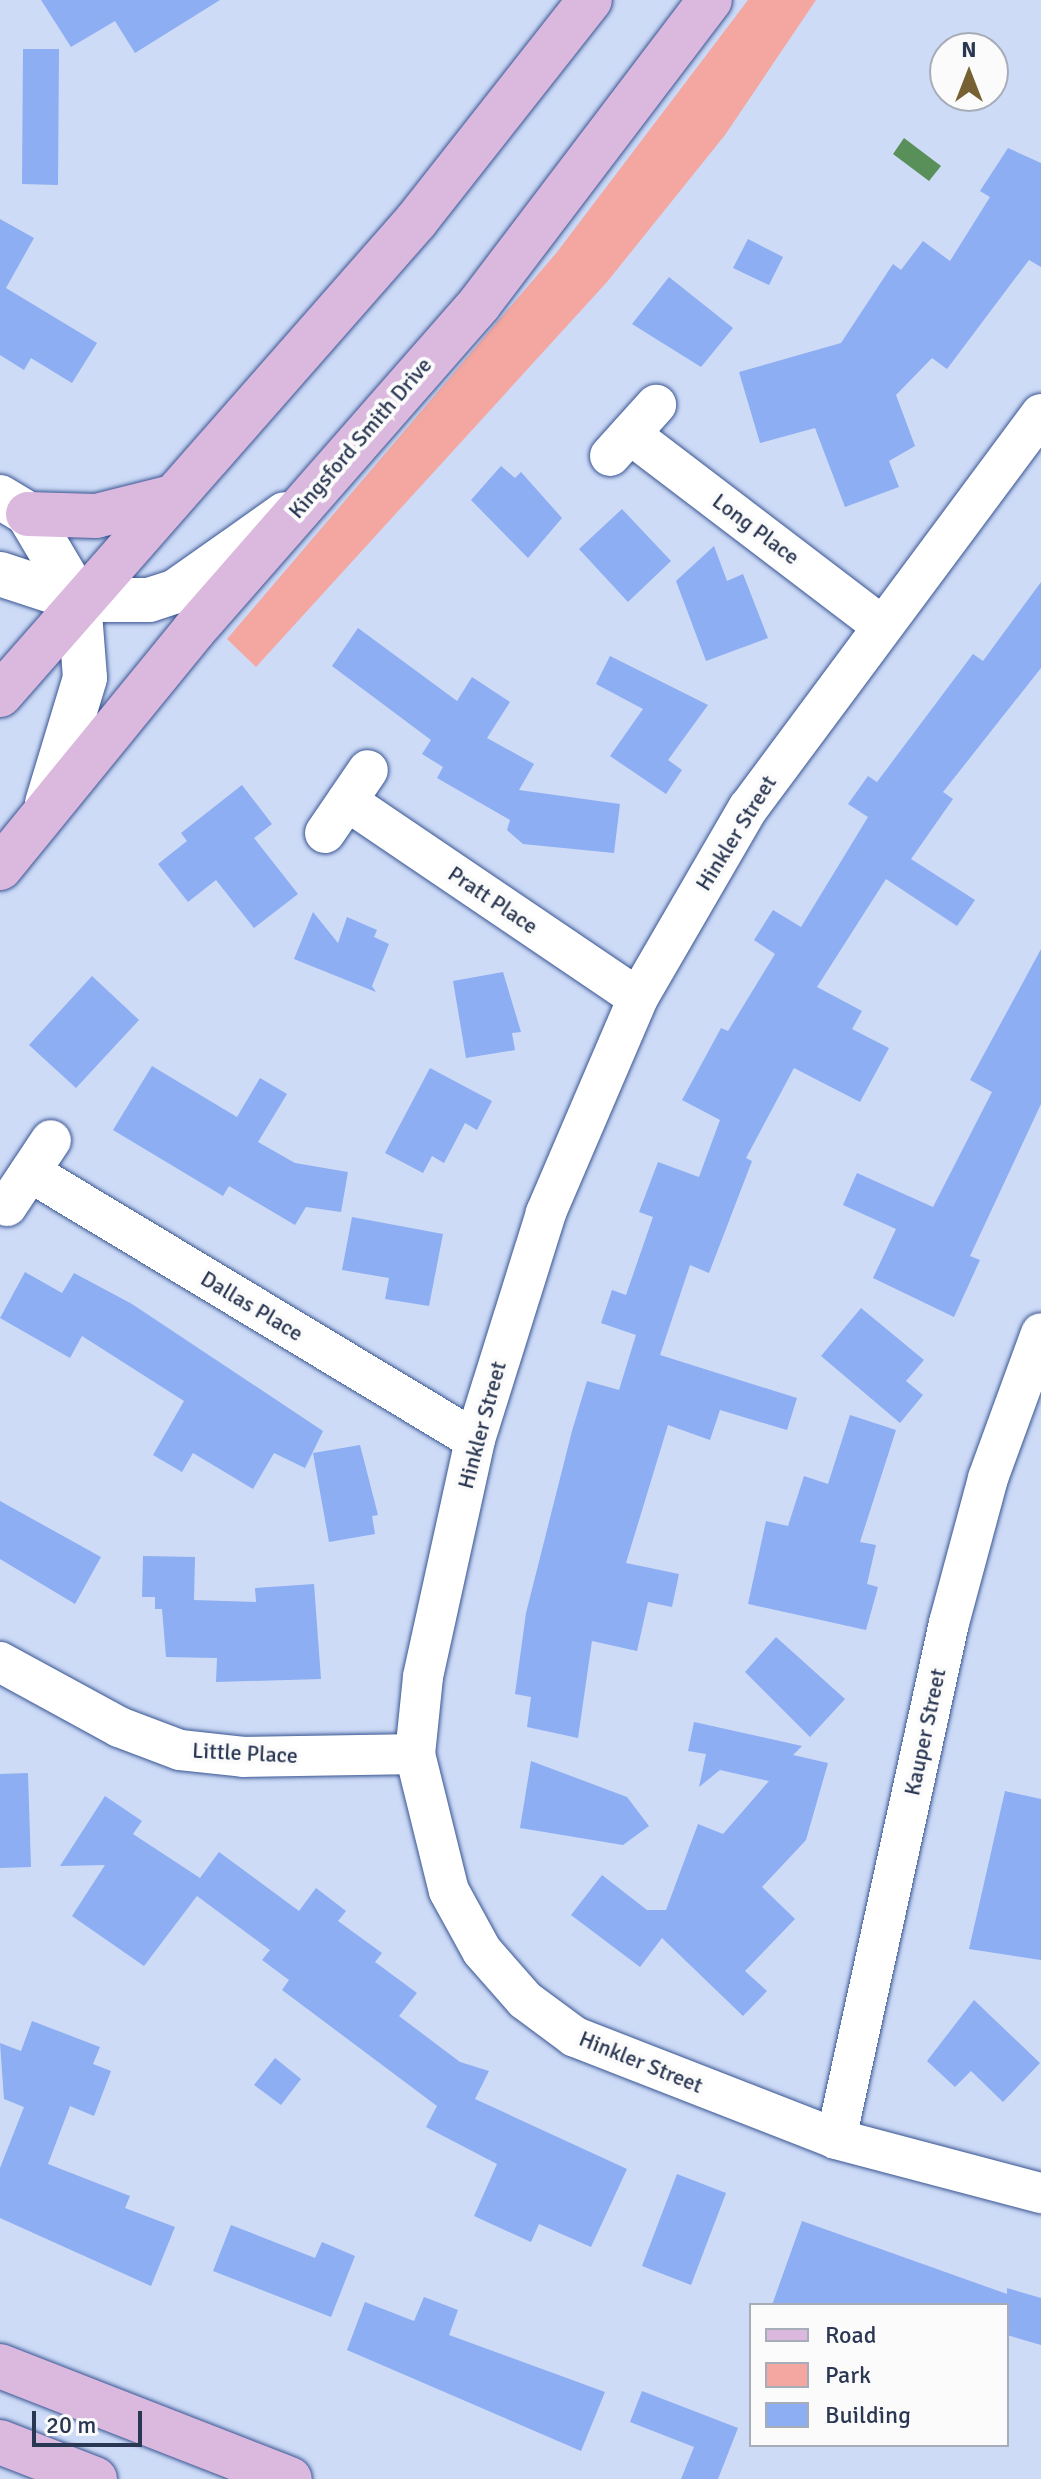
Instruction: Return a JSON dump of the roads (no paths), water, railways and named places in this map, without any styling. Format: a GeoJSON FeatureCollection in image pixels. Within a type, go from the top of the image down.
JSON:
{"type":"FeatureCollection","features":[{"type":"Feature","properties":{"kind":"main road"},"geometry":{"type":"LineString","coordinates":[[0,695],[168,498],[416,221],[590,0]]}},
{"type":"Feature","properties":{"kind":"main road","name":"Kingsford Smith Drive"},"geometry":{"type":"LineString","coordinates":[[0,868],[47,803],[306,499],[480,303],[710,0]]}},
{"type":"Feature","properties":{"kind":"main road"},"geometry":{"type":"LineString","coordinates":[[14,506],[96,516],[168,498]]}},
{"type":"Feature","properties":{"kind":"main road"},"geometry":{"type":"LineString","coordinates":[[0,2366],[290,2479]]}},
{"type":"Feature","properties":{"kind":"main road"},"geometry":{"type":"LineString","coordinates":[[0,2442],[95,2479]]}},
{"type":"Feature","properties":{"kind":"street","name":"Hinkler Street"},"geometry":{"type":"LineString","coordinates":[[1041,414],[881,625],[748,808],[638,998],[546,1213],[475,1440],[423,1677],[415,1754],[449,1891],[482,1951],[525,2000],[575,2037],[836,2139],[1041,2193]]}},
{"type":"Feature","properties":{"kind":"street","name":"Long Place"},"geometry":{"type":"LineString","coordinates":[[632,432],[881,625]]}},
{"type":"Feature","properties":{"kind":"street"},"geometry":{"type":"LineString","coordinates":[[0,574],[79,600],[111,605],[176,591],[306,499]]}},
{"type":"Feature","properties":{"kind":"street"},"geometry":{"type":"LineString","coordinates":[[14,506],[79,600],[85,678],[47,803]]}},
{"type":"Feature","properties":{"kind":"street","name":"Pratt Place"},"geometry":{"type":"LineString","coordinates":[[347,802],[638,998]]}},
{"type":"Feature","properties":{"kind":"street","name":"Dallas Place"},"geometry":{"type":"LineString","coordinates":[[7,1206],[40,1156],[475,1440]]}},
{"type":"Feature","properties":{"kind":"street","name":"Kauper Street"},"geometry":{"type":"LineString","coordinates":[[836,2139],[949,1623],[988,1478],[1041,1333]]}},
{"type":"Feature","properties":{"kind":"street","name":"Little Place"},"geometry":{"type":"LineString","coordinates":[[0,1662],[119,1727],[180,1750],[244,1757],[415,1754]]}}]}
